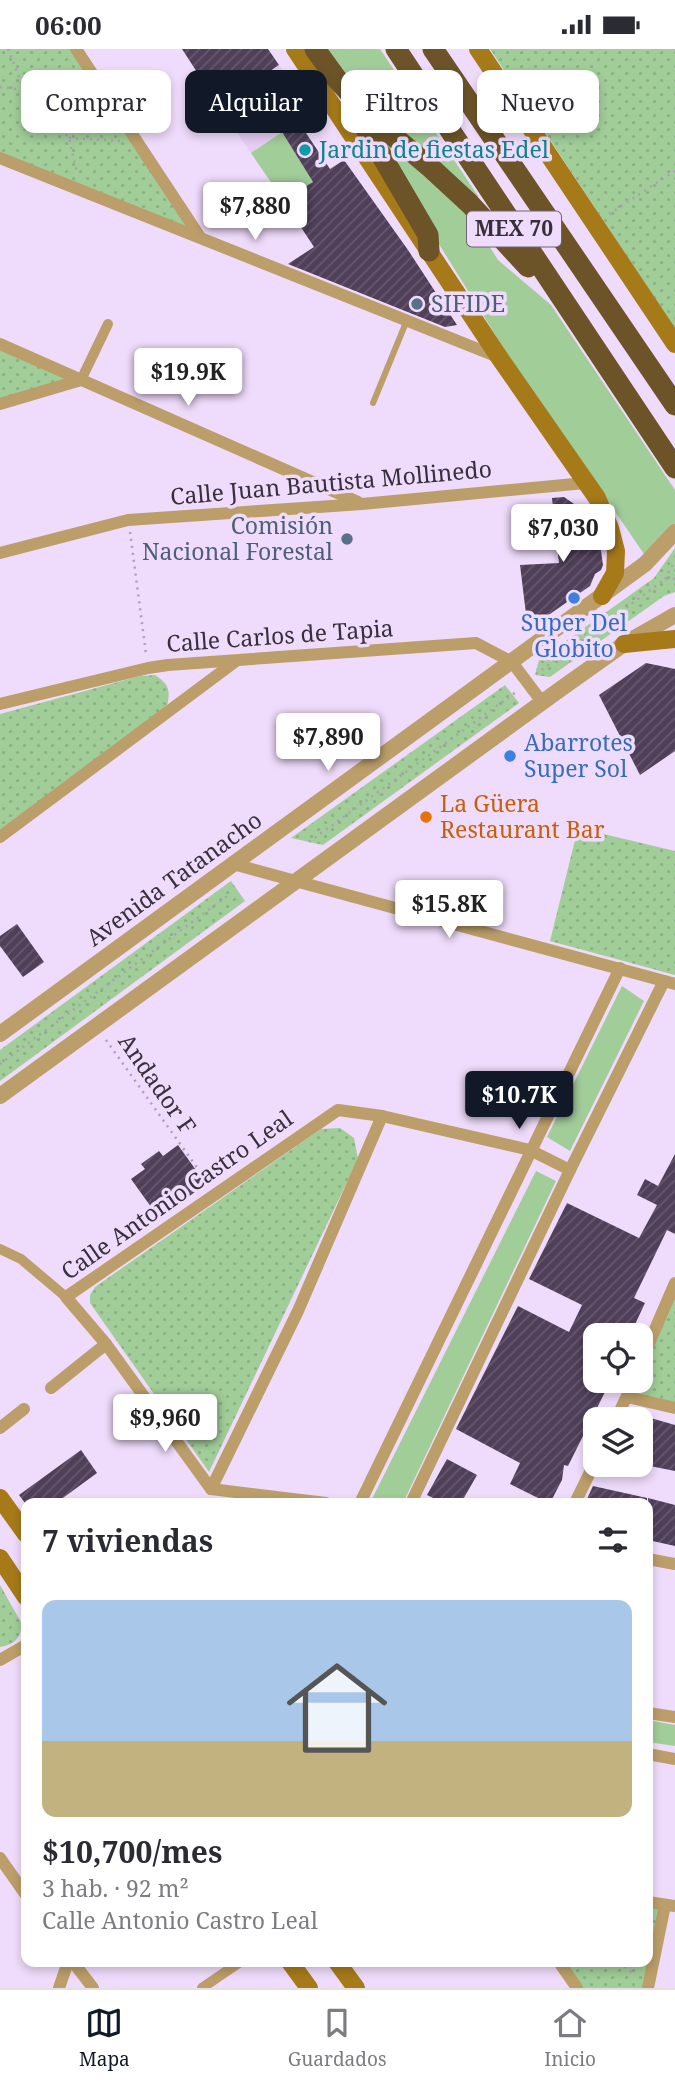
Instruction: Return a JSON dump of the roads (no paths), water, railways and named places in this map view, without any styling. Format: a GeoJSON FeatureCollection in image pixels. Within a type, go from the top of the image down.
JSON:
{"type":"FeatureCollection","features":[{"type":"Feature","properties":{"kind":"highway"},"geometry":{"type":"LineString","coordinates":[[315,49],[336,78],[373,119],[432,167],[564,304]]}},
{"type":"Feature","properties":{"kind":"highway"},"geometry":{"type":"LineString","coordinates":[[321,49],[428,235],[429,251]]}},
{"type":"Feature","properties":{"kind":"highway","name":"MEX 70"},"geometry":{"type":"LineString","coordinates":[[396,49],[675,468]]}},
{"type":"Feature","properties":{"kind":"highway","name":"MEX 70"},"geometry":{"type":"LineString","coordinates":[[433,49],[675,405]]}},
{"type":"Feature","properties":{"kind":"highway"},"geometry":{"type":"LineString","coordinates":[[442,49],[468,101]]}},
{"type":"Feature","properties":{"kind":"main road"},"geometry":{"type":"LineString","coordinates":[[295,49],[499,357],[597,498],[610,528],[616,551],[615,573],[602,596]]}},
{"type":"Feature","properties":{"kind":"main road"},"geometry":{"type":"LineString","coordinates":[[478,49],[675,344]]}},
{"type":"Feature","properties":{"kind":"main road"},"geometry":{"type":"LineString","coordinates":[[624,644],[675,639]]}},
{"type":"Feature","properties":{"kind":"main road"},"geometry":{"type":"LineString","coordinates":[[0,1498],[21,1527]]}},
{"type":"Feature","properties":{"kind":"main road"},"geometry":{"type":"LineString","coordinates":[[0,1558],[21,1590]]}},
{"type":"Feature","properties":{"kind":"main road"},"geometry":{"type":"LineString","coordinates":[[294,1967],[309,1988]]}},
{"type":"Feature","properties":{"kind":"main road"},"geometry":{"type":"LineString","coordinates":[[341,1967],[356,1988]]}},
{"type":"Feature","properties":{"kind":"street"},"geometry":{"type":"LineString","coordinates":[[76,49],[200,238]]}},
{"type":"Feature","properties":{"kind":"street"},"geometry":{"type":"LineString","coordinates":[[0,158],[499,357]]}},
{"type":"Feature","properties":{"kind":"street"},"geometry":{"type":"LineString","coordinates":[[0,404],[81,380],[108,324]]}},
{"type":"Feature","properties":{"kind":"street"},"geometry":{"type":"LineString","coordinates":[[0,344],[362,504]]}},
{"type":"Feature","properties":{"kind":"street","name":"Calle Juan Bautista Mollinedo"},"geometry":{"type":"LineString","coordinates":[[0,554],[128,520],[362,504],[585,483]]}},
{"type":"Feature","properties":{"kind":"street","name":"Avenida Tatanacho"},"geometry":{"type":"LineString","coordinates":[[0,1034],[602,596],[645,564],[675,532]]}},
{"type":"Feature","properties":{"kind":"street"},"geometry":{"type":"LineString","coordinates":[[0,1096],[542,702],[624,644],[675,615]]}},
{"type":"Feature","properties":{"kind":"street","name":"Calle Carlos de Tapia"},"geometry":{"type":"LineString","coordinates":[[0,703],[148,668],[476,643],[512,662],[542,702]]}},
{"type":"Feature","properties":{"kind":"street"},"geometry":{"type":"LineString","coordinates":[[0,837],[236,661]]}},
{"type":"Feature","properties":{"kind":"street"},"geometry":{"type":"LineString","coordinates":[[233,864],[670,982],[570,1170],[413,1498]]}},
{"type":"Feature","properties":{"kind":"street"},"geometry":{"type":"LineString","coordinates":[[362,1498],[620,968]]}},
{"type":"Feature","properties":{"kind":"street","name":"Calle Antonio Castro Leal"},"geometry":{"type":"LineString","coordinates":[[211,1489],[106,1344],[66,1297],[338,1110],[382,1116],[530,1150],[570,1170]]}},
{"type":"Feature","properties":{"kind":"street"},"geometry":{"type":"LineString","coordinates":[[285,1498],[211,1489],[298,1311],[382,1116]]}},
{"type":"Feature","properties":{"kind":"street"},"geometry":{"type":"LineString","coordinates":[[0,1249],[21,1259],[66,1297]]}},
{"type":"Feature","properties":{"kind":"street"},"geometry":{"type":"LineString","coordinates":[[653,1334],[675,1283]]}},
{"type":"Feature","properties":{"kind":"street"},"geometry":{"type":"LineString","coordinates":[[51,1388],[106,1344]]}},
{"type":"Feature","properties":{"kind":"street"},"geometry":{"type":"LineString","coordinates":[[621,1407],[628,1393]]}},
{"type":"Feature","properties":{"kind":"street"},"geometry":{"type":"LineString","coordinates":[[626,1397],[675,1408]]}},
{"type":"Feature","properties":{"kind":"street"},"geometry":{"type":"LineString","coordinates":[[0,1428],[24,1409]]}},
{"type":"Feature","properties":{"kind":"street"},"geometry":{"type":"LineString","coordinates":[[577,1498],[588,1477]]}},
{"type":"Feature","properties":{"kind":"street"},"geometry":{"type":"LineString","coordinates":[[653,1560],[675,1564]]}},
{"type":"Feature","properties":{"kind":"street"},"geometry":{"type":"LineString","coordinates":[[0,1660],[21,1648]]}},
{"type":"Feature","properties":{"kind":"street"},"geometry":{"type":"LineString","coordinates":[[653,1714],[675,1717]]}},
{"type":"Feature","properties":{"kind":"street"},"geometry":{"type":"LineString","coordinates":[[653,1755],[675,1759]]}},
{"type":"Feature","properties":{"kind":"street"},"geometry":{"type":"LineString","coordinates":[[0,1858],[21,1888]]}},
{"type":"Feature","properties":{"kind":"street"},"geometry":{"type":"LineString","coordinates":[[649,1987],[670,1906]]}},
{"type":"Feature","properties":{"kind":"street"},"geometry":{"type":"LineString","coordinates":[[59,1988],[69,1967]]}},
{"type":"Feature","properties":{"kind":"street"},"geometry":{"type":"LineString","coordinates":[[75,1967],[93,1988]]}},
{"type":"Feature","properties":{"kind":"street"},"geometry":{"type":"LineString","coordinates":[[202,1988],[233,1967]]}},
{"type":"Feature","properties":{"kind":"street"},"geometry":{"type":"LineString","coordinates":[[562,1967],[577,1988]]}},
{"type":"Feature","properties":{"kind":"lane"},"geometry":{"type":"LineString","coordinates":[[373,403],[407,320]]}},
{"type":"Feature","properties":{"kind":"place","name":"Jardin de fiestas Edel"},"geometry":{"type":"Point","coordinates":[305,150]}},
{"type":"Feature","properties":{"kind":"place","name":"SIFIDE"},"geometry":{"type":"Point","coordinates":[417,304]}},
{"type":"Feature","properties":{"kind":"place","name":"Comisión Nacional Forestal"},"geometry":{"type":"Point","coordinates":[347,539]}},
{"type":"Feature","properties":{"kind":"place","name":"Super Del Globito"},"geometry":{"type":"Point","coordinates":[574,598]}},
{"type":"Feature","properties":{"kind":"place","name":"Abarrotes Super Sol"},"geometry":{"type":"Point","coordinates":[510,756]}},
{"type":"Feature","properties":{"kind":"place","name":"La Güera Restaurant Bar"},"geometry":{"type":"Point","coordinates":[426,817]}}]}
